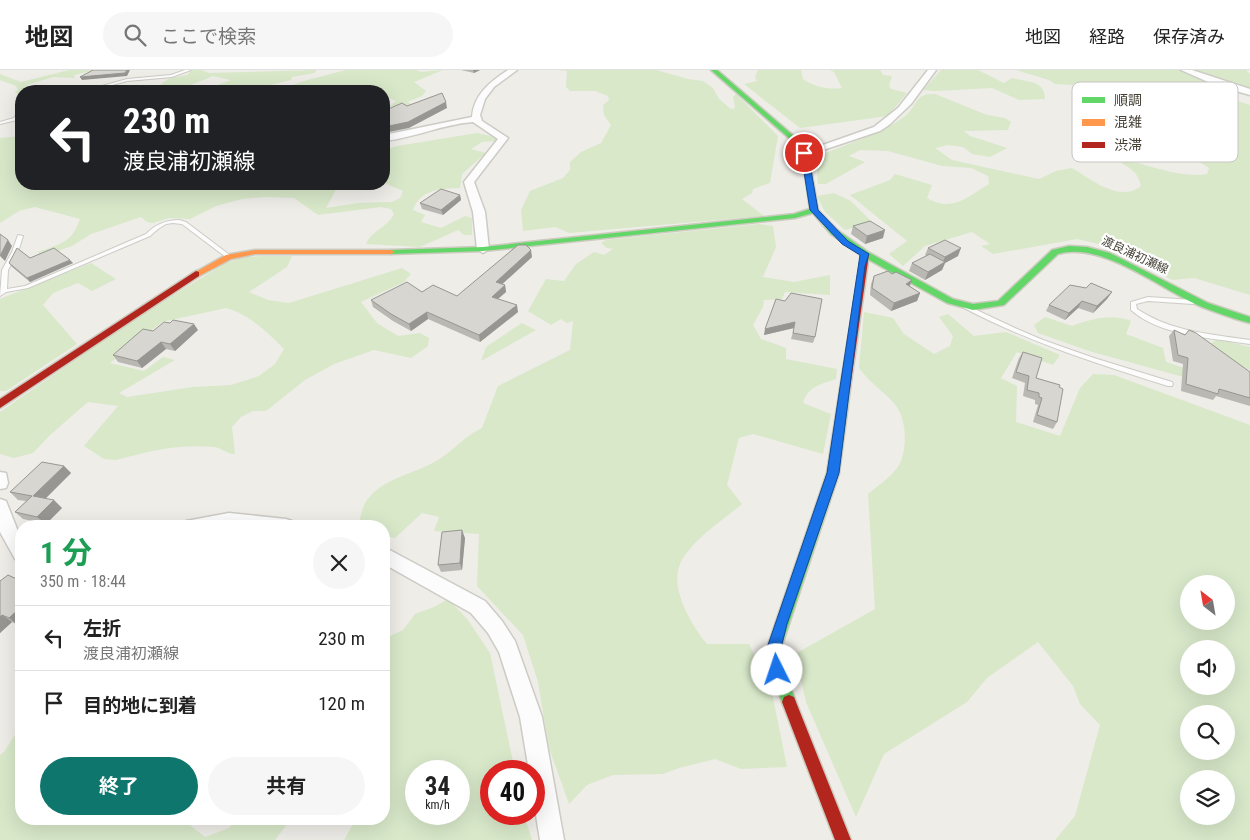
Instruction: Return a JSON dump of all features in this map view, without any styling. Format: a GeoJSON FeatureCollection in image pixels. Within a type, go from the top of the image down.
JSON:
{"type":"FeatureCollection","features":[{"type":"Feature","properties":{"kind":"street"},"geometry":{"type":"LineString","coordinates":[[476,119],[481,98],[491,85],[513,70]]}},
{"type":"Feature","properties":{"kind":"street"},"geometry":{"type":"LineString","coordinates":[[2,402],[194,274],[230,257],[248,253],[279,251],[422,252],[483,249],[795,216],[814,210],[801,145],[714,70]]}},
{"type":"Feature","properties":{"kind":"street"},"geometry":{"type":"LineString","coordinates":[[804,153],[888,123],[905,106],[932,70]]}},
{"type":"Feature","properties":{"kind":"street"},"geometry":{"type":"LineString","coordinates":[[1185,70],[1215,82]]}},
{"type":"Feature","properties":{"kind":"street"},"geometry":{"type":"LineString","coordinates":[[390,137],[441,123],[476,119],[503,138],[469,182],[479,212],[483,249]]}},
{"type":"Feature","properties":{"kind":"street","name":"渡良浦初瀬線"},"geometry":{"type":"LineString","coordinates":[[814,210],[845,242],[950,301],[962,305],[982,307],[1000,303],[1047,258],[1060,249],[1069,248],[1096,251],[1113,257],[1200,303],[1250,320]]}},
{"type":"Feature","properties":{"kind":"street"},"geometry":{"type":"LineString","coordinates":[[843,840],[777,670],[774,648],[833,473],[861,266],[865,254]]}},
{"type":"Feature","properties":{"kind":"street"},"geometry":{"type":"LineString","coordinates":[[0,478],[0,483]]}},
{"type":"Feature","properties":{"kind":"street"},"geometry":{"type":"LineString","coordinates":[[0,506],[10,538],[15,545]]}},
{"type":"Feature","properties":{"kind":"street"},"geometry":{"type":"LineString","coordinates":[[390,558],[478,607],[495,627],[508,648],[531,717],[552,840]]}},
{"type":"Feature","properties":{"kind":"lane"},"geometry":{"type":"LineString","coordinates":[[108,85],[127,80],[172,76],[189,70]]}},
{"type":"Feature","properties":{"kind":"lane"},"geometry":{"type":"LineString","coordinates":[[0,124],[15,119]]}},
{"type":"Feature","properties":{"kind":"lane"},"geometry":{"type":"LineString","coordinates":[[20,236],[16,252],[5,270],[2,292],[26,287],[44,280],[148,235],[154,228],[168,222],[184,223],[230,257]]}},
{"type":"Feature","properties":{"kind":"lane"},"geometry":{"type":"LineString","coordinates":[[1200,303],[1148,299],[1133,303],[1134,310],[1145,318],[1164,327],[1250,342]]}},
{"type":"Feature","properties":{"kind":"lane"},"geometry":{"type":"LineString","coordinates":[[962,305],[1017,332],[1099,362],[1170,384]]}},
{"type":"Feature","properties":{"kind":"green space"},"geometry":{"type":"Polygon","coordinates":[[[69,70],[96,70],[74,75],[75,78],[53,77],[27,85],[15,86],[0,80],[0,74],[21,82],[69,70]]]}},
{"type":"Feature","properties":{"kind":"green space"},"geometry":{"type":"Polygon","coordinates":[[[192,70],[202,70],[209,73],[316,70],[315,73],[292,77],[291,80],[270,85],[218,85],[231,80],[213,76],[191,85],[160,85],[168,79],[187,75],[192,70]]]}},
{"type":"Feature","properties":{"kind":"green space"},"geometry":{"type":"Polygon","coordinates":[[[346,70],[416,70],[421,72],[443,70],[414,82],[426,91],[422,96],[407,102],[425,110],[396,112],[390,106],[396,101],[390,98],[390,85],[292,85],[346,70]]]}},
{"type":"Feature","properties":{"kind":"green space"},"geometry":{"type":"Polygon","coordinates":[[[557,70],[656,70],[703,81],[713,88],[719,99],[731,109],[735,108],[733,97],[736,94],[778,136],[770,183],[753,189],[752,193],[742,199],[764,216],[569,233],[555,227],[523,231],[521,210],[530,191],[563,178],[570,170],[570,162],[581,152],[601,143],[611,125],[604,115],[603,105],[609,100],[608,96],[595,91],[570,91],[566,87],[567,71],[557,70]]]}},
{"type":"Feature","properties":{"kind":"green space"},"geometry":{"type":"Polygon","coordinates":[[[758,70],[801,70],[803,79],[817,86],[832,89],[842,88],[834,72],[830,70],[880,70],[883,75],[892,76],[889,85],[891,89],[907,93],[888,116],[800,128],[744,84],[757,81],[755,77],[758,70]]]}},
{"type":"Feature","properties":{"kind":"green space"},"geometry":{"type":"Polygon","coordinates":[[[941,70],[978,70],[1004,83],[1012,78],[1029,81],[1042,88],[1045,99],[1019,100],[992,88],[923,90],[941,70]]]}},
{"type":"Feature","properties":{"kind":"green space"},"geometry":{"type":"Polygon","coordinates":[[[1016,70],[1181,70],[1210,82],[1072,82],[1072,85],[1055,84],[1049,80],[1016,70]]]}},
{"type":"Feature","properties":{"kind":"green space"},"geometry":{"type":"Polygon","coordinates":[[[1193,70],[1246,70],[1250,74],[1250,90],[1238,86],[1238,82],[1227,82],[1193,70]]]}},
{"type":"Feature","properties":{"kind":"green space"},"geometry":{"type":"Polygon","coordinates":[[[928,94],[935,94],[987,115],[1005,118],[1011,122],[1008,130],[964,131],[970,136],[1007,148],[990,157],[972,154],[963,147],[948,145],[935,148],[952,160],[1039,179],[1056,171],[1072,168],[1106,188],[1124,192],[1133,191],[1141,186],[1136,174],[1120,162],[1134,162],[1189,175],[1207,174],[1209,168],[1200,162],[1238,162],[1238,101],[1250,105],[1250,295],[1194,278],[1172,280],[1107,246],[1077,239],[993,254],[981,246],[990,244],[972,232],[925,246],[903,266],[889,254],[907,241],[850,195],[890,180],[895,174],[932,185],[927,198],[944,204],[952,204],[959,202],[989,184],[988,176],[971,168],[942,166],[888,151],[860,150],[849,156],[865,162],[826,184],[818,184],[816,157],[883,129],[904,117],[919,98],[928,94]]]}},
{"type":"Feature","properties":{"kind":"green space"},"geometry":{"type":"Polygon","coordinates":[[[477,133],[495,137],[496,141],[482,142],[471,149],[486,153],[462,174],[460,188],[439,190],[426,194],[416,203],[413,210],[425,215],[421,222],[441,228],[465,216],[472,218],[472,235],[464,235],[458,230],[420,247],[366,244],[372,235],[391,219],[394,214],[391,209],[381,207],[318,215],[294,198],[266,197],[242,199],[216,206],[190,219],[169,218],[153,223],[147,222],[141,217],[91,234],[72,246],[40,257],[38,252],[64,242],[69,238],[80,219],[35,207],[19,211],[0,223],[0,138],[15,137],[15,190],[336,190],[326,208],[358,203],[392,202],[400,198],[403,191],[390,186],[390,148],[477,133]]]}},
{"type":"Feature","properties":{"kind":"green space"},"geometry":{"type":"Polygon","coordinates":[[[834,193],[851,201],[872,222],[845,230],[825,212],[817,196],[834,193]]]}},
{"type":"Feature","properties":{"kind":"green space"},"geometry":{"type":"Polygon","coordinates":[[[759,224],[773,226],[776,247],[763,277],[794,282],[830,275],[830,295],[785,292],[782,299],[764,300],[763,307],[753,325],[761,339],[786,348],[786,359],[837,369],[836,379],[811,390],[803,403],[831,414],[823,454],[753,434],[739,438],[727,485],[742,504],[697,541],[683,558],[677,576],[680,597],[684,608],[707,644],[749,644],[772,693],[787,767],[741,769],[715,759],[663,774],[613,775],[587,785],[569,804],[549,748],[538,682],[523,635],[477,586],[479,534],[434,531],[439,517],[422,513],[395,538],[390,537],[390,520],[360,520],[365,503],[380,487],[432,463],[482,428],[498,386],[570,350],[573,321],[567,323],[561,319],[551,325],[528,311],[546,279],[564,281],[576,264],[594,252],[604,255],[613,249],[607,248],[601,243],[606,240],[759,224]]]}},
{"type":"Feature","properties":{"kind":"green space"},"geometry":{"type":"Polygon","coordinates":[[[292,256],[287,267],[249,292],[268,300],[289,303],[402,268],[411,274],[404,282],[361,302],[377,323],[398,336],[420,333],[429,338],[428,346],[411,358],[374,350],[334,364],[305,380],[266,411],[253,411],[241,417],[232,427],[235,454],[216,447],[188,446],[152,451],[116,460],[104,459],[84,446],[118,406],[88,402],[50,435],[33,453],[14,458],[0,454],[0,412],[134,319],[226,263],[245,257],[292,256]],[[226,308],[162,322],[110,363],[144,371],[163,357],[175,360],[119,393],[127,397],[193,387],[231,385],[259,376],[275,364],[284,349],[258,325],[235,311],[226,308]]]}},
{"type":"Feature","properties":{"kind":"green space"},"geometry":{"type":"Polygon","coordinates":[[[91,263],[116,279],[92,291],[78,283],[53,293],[43,305],[77,344],[6,391],[0,391],[0,299],[91,263]]]}},
{"type":"Feature","properties":{"kind":"green space"},"geometry":{"type":"Polygon","coordinates":[[[864,312],[893,318],[904,334],[934,354],[950,346],[953,336],[939,317],[948,314],[974,336],[1006,332],[1060,355],[1053,365],[1017,352],[1001,378],[1017,386],[1016,422],[1060,436],[1080,388],[1093,374],[1114,375],[1250,425],[1250,840],[1055,840],[1075,816],[1100,725],[1080,704],[1073,686],[1038,642],[987,678],[967,702],[884,754],[856,817],[806,702],[795,654],[875,609],[868,494],[889,477],[899,465],[904,450],[905,433],[902,417],[894,403],[859,368],[864,312]]]}},
{"type":"Feature","properties":{"kind":"green space"},"geometry":{"type":"Polygon","coordinates":[[[1045,317],[1072,326],[1094,319],[1109,317],[1131,321],[1126,334],[1163,348],[1166,362],[1250,390],[1249,395],[1089,351],[1038,333],[1034,325],[1045,317]]]}},
{"type":"Feature","properties":{"kind":"green space"},"geometry":{"type":"Polygon","coordinates":[[[522,323],[536,330],[481,361],[486,347],[522,323]]]}},
{"type":"Feature","properties":{"kind":"green space"},"geometry":{"type":"Polygon","coordinates":[[[1217,339],[1250,347],[1250,370],[1238,365],[1208,346],[1217,339]]]}},
{"type":"Feature","properties":{"kind":"green space"},"geometry":{"type":"Polygon","coordinates":[[[448,599],[468,620],[490,653],[513,760],[480,760],[480,825],[527,825],[532,840],[344,840],[353,825],[390,825],[390,636],[403,630],[415,614],[448,599]]]}},
{"type":"Feature","properties":{"kind":"green space"},"geometry":{"type":"Polygon","coordinates":[[[15,735],[15,825],[190,825],[205,837],[229,828],[231,825],[286,825],[275,840],[0,840],[0,755],[15,735]]]}},
{"type":"Feature","properties":{"kind":"building"},"geometry":{"type":"Polygon","coordinates":[[[93,70],[127,70],[125,73],[80,77],[93,70]]]}},
{"type":"Feature","properties":{"kind":"building"},"geometry":{"type":"Polygon","coordinates":[[[442,93],[446,102],[408,122],[390,126],[390,108],[402,103],[407,106],[442,93]]]}},
{"type":"Feature","properties":{"kind":"building"},"geometry":{"type":"Polygon","coordinates":[[[441,189],[460,195],[441,210],[420,203],[441,189]]]}},
{"type":"Feature","properties":{"kind":"building"},"geometry":{"type":"Polygon","coordinates":[[[870,221],[885,230],[867,236],[853,226],[870,221]]]}},
{"type":"Feature","properties":{"kind":"building"},"geometry":{"type":"Polygon","coordinates":[[[0,234],[8,240],[0,256],[0,234]]]}},
{"type":"Feature","properties":{"kind":"building"},"geometry":{"type":"Polygon","coordinates":[[[945,240],[961,248],[945,257],[928,248],[945,240]]]}},
{"type":"Feature","properties":{"kind":"building"},"geometry":{"type":"Polygon","coordinates":[[[518,245],[526,245],[531,250],[496,282],[505,285],[492,297],[517,305],[479,335],[427,312],[409,324],[371,300],[407,282],[422,292],[433,285],[457,296],[518,245]]]}},
{"type":"Feature","properties":{"kind":"building"},"geometry":{"type":"Polygon","coordinates":[[[17,248],[30,258],[54,248],[70,260],[27,278],[9,263],[17,248]]]}},
{"type":"Feature","properties":{"kind":"building"},"geometry":{"type":"Polygon","coordinates":[[[930,254],[945,262],[928,272],[912,263],[930,254]]]}},
{"type":"Feature","properties":{"kind":"building"},"geometry":{"type":"Polygon","coordinates":[[[888,271],[892,274],[896,272],[912,280],[906,284],[920,293],[894,303],[872,288],[874,276],[888,271]]]}},
{"type":"Feature","properties":{"kind":"building"},"geometry":{"type":"Polygon","coordinates":[[[1091,283],[1112,292],[1097,306],[1082,301],[1069,313],[1049,305],[1070,285],[1086,288],[1091,283]]]}},
{"type":"Feature","properties":{"kind":"building"},"geometry":{"type":"Polygon","coordinates":[[[791,293],[822,299],[815,337],[793,333],[795,322],[765,329],[776,299],[785,301],[791,293]]]}},
{"type":"Feature","properties":{"kind":"building"},"geometry":{"type":"Polygon","coordinates":[[[173,320],[194,324],[170,344],[161,342],[137,361],[113,355],[143,329],[153,331],[164,322],[170,323],[173,320]]]}},
{"type":"Feature","properties":{"kind":"building"},"geometry":{"type":"Polygon","coordinates":[[[1174,330],[1185,335],[1189,330],[1196,333],[1250,372],[1250,398],[1219,389],[1218,394],[1186,384],[1188,358],[1178,355],[1174,330]]]}},
{"type":"Feature","properties":{"kind":"building"},"geometry":{"type":"Polygon","coordinates":[[[1023,352],[1042,358],[1036,378],[1060,385],[1059,387],[1063,389],[1057,422],[1037,415],[1042,398],[1039,397],[1039,393],[1027,390],[1029,376],[1016,372],[1023,352]]]}},
{"type":"Feature","properties":{"kind":"building"},"geometry":{"type":"Polygon","coordinates":[[[42,462],[64,466],[33,496],[54,500],[37,517],[15,512],[32,496],[10,492],[42,462]]]}},
{"type":"Feature","properties":{"kind":"building"},"geometry":{"type":"Polygon","coordinates":[[[462,530],[460,563],[438,565],[442,532],[462,530]]]}},
{"type":"Feature","properties":{"kind":"building"},"geometry":{"type":"Polygon","coordinates":[[[8,575],[15,578],[15,612],[9,618],[2,615],[0,617],[0,581],[8,575]]]}},
{"type":"Feature","properties":{"kind":"traffic: fast"},"geometry":{"type":"LineString","coordinates":[[714,70],[801,145],[805,153],[814,210],[834,232],[865,254],[950,301],[973,307],[1001,303],[1055,252],[1069,248],[1087,249],[1107,255],[1205,305],[1250,320]]}},
{"type":"Feature","properties":{"kind":"traffic: fast"},"geometry":{"type":"LineString","coordinates":[[391,252],[483,249],[795,216],[814,210]]}},
{"type":"Feature","properties":{"kind":"traffic: fast"},"geometry":{"type":"LineString","coordinates":[[789,702],[777,670],[774,648],[833,473],[845,389]]}},
{"type":"Feature","properties":{"kind":"traffic: slow"},"geometry":{"type":"LineString","coordinates":[[196,274],[229,257],[255,252],[391,252]]}},
{"type":"Feature","properties":{"kind":"traffic: jam"},"geometry":{"type":"LineString","coordinates":[[845,389],[865,254]]}},
{"type":"Feature","properties":{"kind":"traffic: jam"},"geometry":{"type":"LineString","coordinates":[[0,404],[196,274]]}},
{"type":"Feature","properties":{"kind":"traffic: jam"},"geometry":{"type":"LineString","coordinates":[[789,702],[843,840]]}},
{"type":"Feature","properties":{"kind":"route"},"geometry":{"type":"LineString","coordinates":[[777,670],[774,648],[780,624],[833,473],[861,266],[865,254],[845,242],[814,210],[804,153]]}}]}
